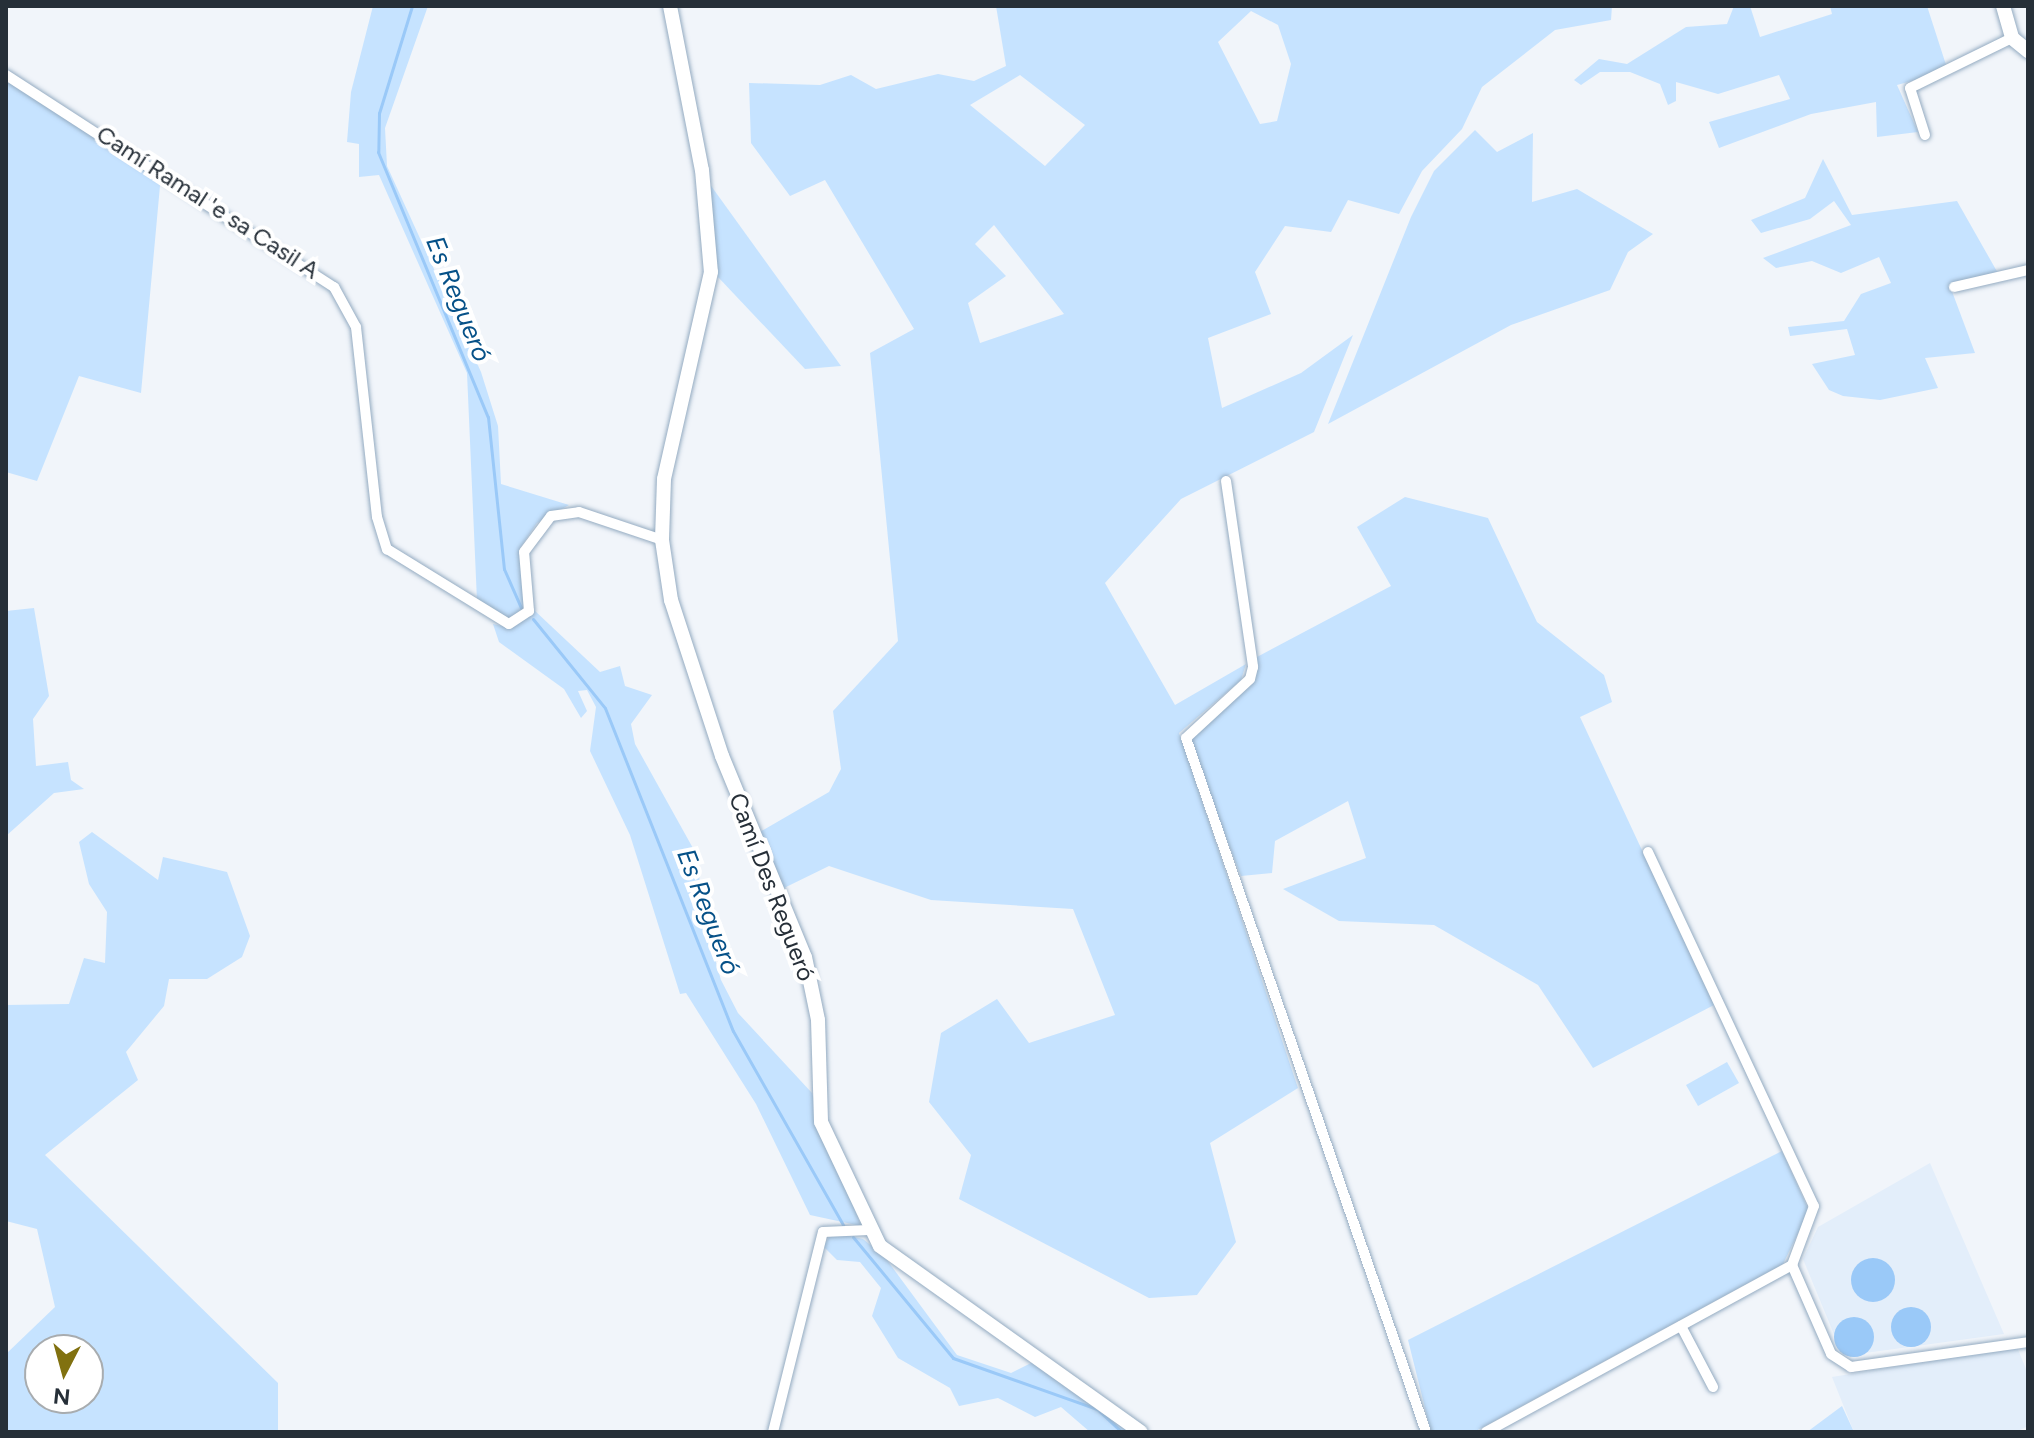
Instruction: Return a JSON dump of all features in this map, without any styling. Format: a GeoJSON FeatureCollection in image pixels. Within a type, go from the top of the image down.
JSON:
{"type":"FeatureCollection","features":[{"type":"Feature","properties":{"kind":"street","name":"Camí Des Regueró"},"geometry":{"type":"LineString","coordinates":[[670,6],[702,170],[711,272],[664,479],[662,540],[671,600],[722,756],[805,957],[818,1020],[821,1122],[869,1230],[892,1257],[1141,1432]]}},
{"type":"Feature","properties":{"kind":"street"},"geometry":{"type":"LineString","coordinates":[[2003,6],[2012,38],[2028,51]]}},
{"type":"Feature","properties":{"kind":"street"},"geometry":{"type":"LineString","coordinates":[[1925,135],[1910,88],[2012,38]]}},
{"type":"Feature","properties":{"kind":"street","name":"Camí Ramal 'e sa Casil A"},"geometry":{"type":"LineString","coordinates":[[6,75],[334,287],[356,327],[377,517],[387,549],[513,624],[531,605],[526,546],[551,516],[579,512],[662,540]]}},
{"type":"Feature","properties":{"kind":"street"},"geometry":{"type":"LineString","coordinates":[[1954,287],[2028,270]]}},
{"type":"Feature","properties":{"kind":"street"},"geometry":{"type":"LineString","coordinates":[[1226,481],[1253,667],[1250,679],[1186,738],[1426,1432]]}},
{"type":"Feature","properties":{"kind":"street"},"geometry":{"type":"LineString","coordinates":[[1486,1432],[1792,1265],[1814,1206],[1648,852]]}},
{"type":"Feature","properties":{"kind":"street"},"geometry":{"type":"LineString","coordinates":[[773,1432],[823,1232],[869,1230]]}},
{"type":"Feature","properties":{"kind":"street"},"geometry":{"type":"LineString","coordinates":[[1792,1265],[1831,1354],[1851,1367],[2028,1342]]}},
{"type":"Feature","properties":{"kind":"street"},"geometry":{"type":"LineString","coordinates":[[1681,1326],[1713,1387]]}},
{"type":"Feature","properties":{"kind":"shaded area"},"geometry":{"type":"Polygon","coordinates":[[[373,6],[428,6],[385,128],[387,166],[481,372],[498,426],[501,484],[569,505],[537,523],[520,548],[527,603],[510,620],[477,601],[467,373],[379,175],[359,177],[359,144],[347,142],[351,92],[373,6]]]}},
{"type":"Feature","properties":{"kind":"shaded area"},"geometry":{"type":"Polygon","coordinates":[[[996,6],[1612,6],[1611,20],[1555,30],[1482,87],[1462,129],[1422,171],[1399,214],[1348,200],[1331,232],[1285,226],[1255,272],[1271,314],[1208,338],[1222,408],[1301,373],[1353,335],[1314,432],[1181,499],[1105,583],[1175,705],[1246,664],[1241,680],[1179,733],[1298,1088],[1210,1143],[1236,1242],[1197,1295],[1149,1298],[959,1199],[971,1155],[929,1102],[941,1033],[997,999],[1029,1043],[1115,1015],[1073,909],[931,900],[829,866],[784,888],[758,833],[829,792],[841,769],[833,711],[898,641],[870,353],[914,329],[825,180],[790,196],[751,143],[749,83],[820,85],[851,75],[876,89],[938,74],[974,81],[1006,66],[996,6]],[[1251,11],[1218,42],[1260,124],[1277,121],[1291,64],[1278,25],[1251,11]],[[1020,75],[970,105],[1045,166],[1085,125],[1020,75]],[[994,225],[975,244],[1006,276],[968,303],[980,343],[1064,314],[994,225]]]}},
{"type":"Feature","properties":{"kind":"shaded area"},"geometry":{"type":"Polygon","coordinates":[[[1734,6],[1750,6],[1760,37],[1832,14],[1830,6],[1927,6],[1948,71],[1897,85],[1918,132],[1877,137],[1876,102],[1811,114],[1719,148],[1709,122],[1790,99],[1779,75],[1718,94],[1676,82],[1676,101],[1668,105],[1660,84],[1630,72],[1600,72],[1581,85],[1574,80],[1599,59],[1627,64],[1686,27],[1727,24],[1734,6]]]}},
{"type":"Feature","properties":{"kind":"shaded area"},"geometry":{"type":"Polygon","coordinates":[[[6,80],[161,175],[141,393],[79,376],[37,481],[6,472],[6,80]]]}},
{"type":"Feature","properties":{"kind":"shaded area"},"geometry":{"type":"Polygon","coordinates":[[[1475,130],[1497,152],[1533,133],[1532,202],[1577,189],[1653,234],[1628,252],[1610,290],[1511,325],[1328,424],[1411,217],[1434,171],[1475,130]]]}},
{"type":"Feature","properties":{"kind":"shaded area"},"geometry":{"type":"Polygon","coordinates":[[[1823,159],[1852,215],[1957,201],[1999,275],[1950,286],[1975,353],[1925,358],[1938,388],[1880,400],[1843,396],[1829,390],[1812,364],[1855,355],[1847,329],[1790,336],[1788,327],[1844,321],[1861,294],[1891,283],[1879,257],[1841,273],[1812,261],[1776,268],[1763,258],[1851,225],[1834,201],[1810,219],[1761,233],[1751,220],[1805,198],[1823,159]]]}},
{"type":"Feature","properties":{"kind":"shaded area"},"geometry":{"type":"Polygon","coordinates":[[[709,183],[841,366],[805,369],[718,277],[709,183]]]}},
{"type":"Feature","properties":{"kind":"shaded area"},"geometry":{"type":"Polygon","coordinates":[[[1405,497],[1488,518],[1537,622],[1604,675],[1612,702],[1580,717],[1714,1005],[1593,1068],[1538,985],[1434,925],[1339,921],[1283,889],[1366,858],[1348,801],[1275,841],[1272,873],[1241,876],[1191,747],[1193,734],[1256,679],[1257,657],[1391,586],[1357,527],[1405,497]]]}},
{"type":"Feature","properties":{"kind":"shaded area"},"geometry":{"type":"Polygon","coordinates":[[[34,608],[49,696],[33,719],[36,766],[68,762],[71,780],[84,789],[54,793],[6,836],[6,611],[34,608]]]}},
{"type":"Feature","properties":{"kind":"shaded area"},"geometry":{"type":"Polygon","coordinates":[[[534,610],[600,672],[620,666],[625,686],[652,695],[631,724],[635,744],[699,859],[700,906],[721,980],[738,1013],[812,1093],[861,1226],[810,1215],[756,1104],[686,993],[680,994],[630,835],[590,751],[596,707],[587,690],[578,691],[587,711],[581,718],[564,689],[499,642],[493,624],[511,628],[534,610]]]}},
{"type":"Feature","properties":{"kind":"shaded area"},"geometry":{"type":"Polygon","coordinates":[[[92,832],[158,880],[163,857],[227,872],[250,936],[242,957],[207,979],[169,979],[164,1006],[126,1052],[138,1080],[45,1155],[278,1383],[278,1432],[6,1432],[6,1354],[24,1337],[24,1414],[104,1414],[104,1334],[27,1334],[55,1307],[37,1229],[6,1221],[6,1005],[69,1004],[84,958],[105,963],[107,912],[89,884],[79,842],[92,832]]]}},
{"type":"Feature","properties":{"kind":"shaded area"},"geometry":{"type":"Polygon","coordinates":[[[1727,1062],[1739,1083],[1698,1106],[1686,1085],[1727,1062]]]}},
{"type":"Feature","properties":{"kind":"shaded area"},"geometry":{"type":"Polygon","coordinates":[[[1782,1151],[1809,1211],[1783,1264],[1474,1432],[1431,1432],[1408,1340],[1782,1151]]]}},
{"type":"Feature","properties":{"kind":"shaded area"},"geometry":{"type":"Polygon","coordinates":[[[1930,1163],[2004,1334],[1843,1356],[1803,1259],[1818,1227],[1930,1163]]]}},
{"type":"Feature","properties":{"kind":"shaded area"},"geometry":{"type":"Polygon","coordinates":[[[833,1232],[863,1239],[884,1256],[957,1355],[1011,1373],[1035,1361],[1135,1432],[1090,1432],[1061,1407],[1035,1417],[998,1398],[959,1406],[950,1388],[898,1358],[872,1316],[881,1288],[860,1262],[837,1260],[823,1246],[833,1232]]]}},
{"type":"Feature","properties":{"kind":"shaded area"},"geometry":{"type":"Polygon","coordinates":[[[1873,1258],[1889,1264],[1895,1280],[1889,1296],[1873,1302],[1857,1296],[1851,1280],[1857,1264],[1873,1258]]]}},
{"type":"Feature","properties":{"kind":"shaded area"},"geometry":{"type":"Polygon","coordinates":[[[1911,1307],[1925,1313],[1931,1327],[1925,1341],[1911,1347],[1897,1341],[1891,1327],[1897,1313],[1911,1307]]]}},
{"type":"Feature","properties":{"kind":"shaded area"},"geometry":{"type":"Polygon","coordinates":[[[1854,1317],[1868,1323],[1874,1337],[1868,1351],[1854,1357],[1840,1351],[1834,1337],[1840,1323],[1854,1317]]]}},
{"type":"Feature","properties":{"kind":"shaded area"},"geometry":{"type":"Polygon","coordinates":[[[2017,1347],[2028,1374],[2028,1426],[2016,1432],[1854,1432],[1832,1377],[2017,1347]]]}},
{"type":"Feature","properties":{"kind":"shaded area"},"geometry":{"type":"Polygon","coordinates":[[[1842,1406],[1854,1432],[1807,1432],[1842,1406]]]}},
{"type":"Feature","properties":{"kind":"waterway","name":"Es Regueró"},"geometry":{"type":"LineString","coordinates":[[412,6],[379,113],[378,152],[488,417],[504,569],[522,610]]}},
{"type":"Feature","properties":{"kind":"waterway","name":"Es Regueró"},"geometry":{"type":"LineString","coordinates":[[533,619],[605,708],[733,1031],[843,1225]]}},
{"type":"Feature","properties":{"kind":"waterway","name":"Es Regueró"},"geometry":{"type":"LineString","coordinates":[[853,1237],[953,1358],[1097,1409],[1122,1432]]}}]}
